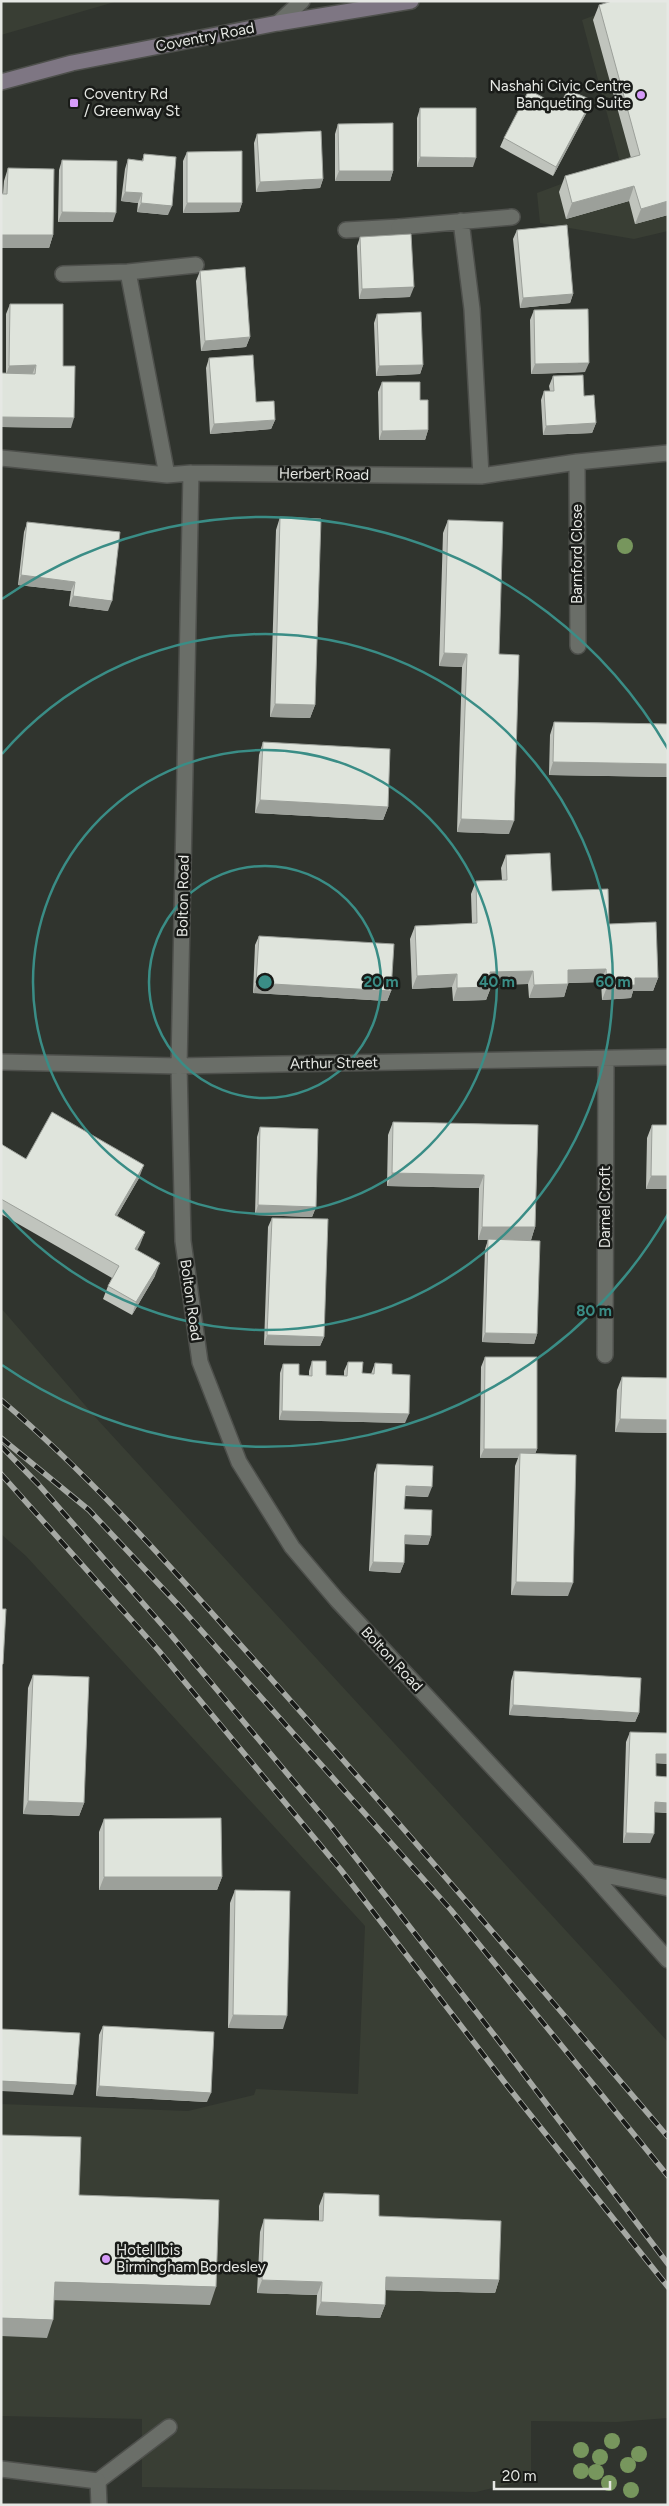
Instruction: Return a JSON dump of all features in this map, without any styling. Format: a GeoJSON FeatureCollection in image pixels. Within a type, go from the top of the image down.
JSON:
{"type":"FeatureCollection","features":[{"type":"Feature","properties":{"kind":"street"},"geometry":{"type":"LineString","coordinates":[[278,23],[302,1]]}},
{"type":"Feature","properties":{"kind":"street","name":"Coventry Road"},"geometry":{"type":"LineString","coordinates":[[1,82],[72,63],[278,23],[411,1]]}},
{"type":"Feature","properties":{"kind":"street"},"geometry":{"type":"LineString","coordinates":[[346,230],[512,217]]}},
{"type":"Feature","properties":{"kind":"street"},"geometry":{"type":"LineString","coordinates":[[460,221],[472,309],[482,476]]}},
{"type":"Feature","properties":{"kind":"street"},"geometry":{"type":"LineString","coordinates":[[63,274],[128,272],[196,265]]}},
{"type":"Feature","properties":{"kind":"street"},"geometry":{"type":"LineString","coordinates":[[128,272],[167,475]]}},
{"type":"Feature","properties":{"kind":"street","name":"Herbert Road"},"geometry":{"type":"LineString","coordinates":[[1,458],[167,475],[191,473],[482,476],[577,462],[668,454]]}},
{"type":"Feature","properties":{"kind":"street","name":"Barnford Close"},"geometry":{"type":"LineString","coordinates":[[577,462],[578,646]]}},
{"type":"Feature","properties":{"kind":"street","name":"Bolton Road"},"geometry":{"type":"LineString","coordinates":[[191,473],[179,1066],[182,1241],[200,1362],[239,1462],[298,1555],[590,1872],[668,1960]]}},
{"type":"Feature","properties":{"kind":"street","name":"Arthur Street"},"geometry":{"type":"LineString","coordinates":[[1,1062],[179,1066],[668,1057]]}},
{"type":"Feature","properties":{"kind":"street","name":"Darnel Croft"},"geometry":{"type":"LineString","coordinates":[[605,1355],[606,1058]]}},
{"type":"Feature","properties":{"kind":"street"},"geometry":{"type":"LineString","coordinates":[[590,1872],[668,1888]]}},
{"type":"Feature","properties":{"kind":"street"},"geometry":{"type":"LineString","coordinates":[[1,2469],[98,2481],[169,2426]]}},
{"type":"Feature","properties":{"kind":"street"},"geometry":{"type":"LineString","coordinates":[[98,2481],[99,2505]]}},
{"type":"Feature","properties":{"kind":"shaded area"},"geometry":{"type":"Polygon","coordinates":[[[1,1],[118,1],[1,35],[1,1]]]}},
{"type":"Feature","properties":{"kind":"shaded area","name":"Nashahi Civic Centre Banqueting Suite"},"geometry":{"type":"Polygon","coordinates":[[[633,1],[668,1],[668,231],[634,239],[540,223],[537,193],[620,162],[582,20],[633,1]]]}},
{"type":"Feature","properties":{"kind":"shaded area"},"geometry":{"type":"Polygon","coordinates":[[[1,1308],[97,1419],[668,2042],[668,2418],[617,2422],[531,2421],[531,2479],[476,2492],[142,2487],[142,2419],[1,2416],[1,2104],[188,2111],[254,2095],[256,2089],[358,2094],[365,1926],[26,1556],[1,1534],[1,1308]]]}},
{"type":"Feature","properties":{"kind":"building","name":"Nashahi Civic Centre Banqueting Suite"},"geometry":{"type":"Polygon","coordinates":[[[612,1],[668,1],[668,201],[641,209],[634,186],[572,203],[565,176],[640,155],[599,5],[612,1]]]}},
{"type":"Feature","properties":{"kind":"building"},"geometry":{"type":"Polygon","coordinates":[[[529,90],[559,106],[568,90],[592,100],[556,167],[504,138],[529,90]]]}},
{"type":"Feature","properties":{"kind":"building"},"geometry":{"type":"Polygon","coordinates":[[[420,108],[476,108],[476,158],[420,157],[420,108]]]}},
{"type":"Feature","properties":{"kind":"building"},"geometry":{"type":"Polygon","coordinates":[[[393,123],[393,171],[339,171],[338,124],[393,123]]]}},
{"type":"Feature","properties":{"kind":"building"},"geometry":{"type":"Polygon","coordinates":[[[321,131],[323,179],[260,182],[257,134],[321,131]]]}},
{"type":"Feature","properties":{"kind":"building"},"geometry":{"type":"Polygon","coordinates":[[[242,151],[242,203],[187,203],[187,152],[242,151]]]}},
{"type":"Feature","properties":{"kind":"building"},"geometry":{"type":"Polygon","coordinates":[[[144,154],[176,157],[172,206],[141,203],[142,193],[125,192],[128,159],[143,161],[144,154]]]}},
{"type":"Feature","properties":{"kind":"building"},"geometry":{"type":"Polygon","coordinates":[[[62,160],[117,161],[116,213],[62,212],[62,160]]]}},
{"type":"Feature","properties":{"kind":"building"},"geometry":{"type":"Polygon","coordinates":[[[8,168],[54,169],[53,235],[1,235],[1,194],[7,194],[8,168]]]}},
{"type":"Feature","properties":{"kind":"building"},"geometry":{"type":"Polygon","coordinates":[[[567,225],[573,294],[523,298],[517,230],[567,225]]]}},
{"type":"Feature","properties":{"kind":"building"},"geometry":{"type":"Polygon","coordinates":[[[411,234],[414,287],[362,289],[360,237],[411,234]]]}},
{"type":"Feature","properties":{"kind":"building"},"geometry":{"type":"Polygon","coordinates":[[[245,267],[250,337],[205,341],[200,271],[245,267]]]}},
{"type":"Feature","properties":{"kind":"building"},"geometry":{"type":"Polygon","coordinates":[[[10,304],[63,304],[63,366],[75,366],[74,418],[1,417],[1,373],[35,374],[36,365],[9,366],[10,304]]]}},
{"type":"Feature","properties":{"kind":"building"},"geometry":{"type":"Polygon","coordinates":[[[588,309],[589,363],[535,364],[534,310],[588,309]]]}},
{"type":"Feature","properties":{"kind":"building"},"geometry":{"type":"Polygon","coordinates":[[[421,312],[423,365],[379,366],[377,314],[421,312]]]}},
{"type":"Feature","properties":{"kind":"building"},"geometry":{"type":"Polygon","coordinates":[[[253,355],[256,402],[274,401],[275,420],[214,424],[209,358],[253,355]]]}},
{"type":"Feature","properties":{"kind":"building"},"geometry":{"type":"Polygon","coordinates":[[[583,375],[584,396],[594,395],[596,423],[546,426],[544,391],[554,391],[553,376],[583,375]]]}},
{"type":"Feature","properties":{"kind":"building"},"geometry":{"type":"Polygon","coordinates":[[[382,382],[420,382],[420,400],[428,400],[428,430],[382,431],[382,382]]]}},
{"type":"Feature","properties":{"kind":"building"},"geometry":{"type":"Polygon","coordinates":[[[280,517],[321,519],[315,705],[275,704],[280,517]]]}},
{"type":"Feature","properties":{"kind":"building"},"geometry":{"type":"Polygon","coordinates":[[[448,520],[503,522],[499,654],[519,655],[514,821],[461,819],[467,654],[444,653],[448,520]]]}},
{"type":"Feature","properties":{"kind":"building"},"geometry":{"type":"Polygon","coordinates":[[[27,522],[120,532],[112,601],[73,596],[75,582],[21,575],[27,522]]]}},
{"type":"Feature","properties":{"kind":"building"},"geometry":{"type":"Polygon","coordinates":[[[554,722],[668,724],[668,764],[553,762],[554,722]]]}},
{"type":"Feature","properties":{"kind":"building"},"geometry":{"type":"Polygon","coordinates":[[[263,742],[390,749],[388,807],[260,800],[263,742]]]}},
{"type":"Feature","properties":{"kind":"building"},"geometry":{"type":"Polygon","coordinates":[[[550,853],[552,891],[608,889],[609,924],[656,922],[658,978],[635,978],[635,985],[607,987],[606,969],[568,970],[568,984],[534,985],[533,971],[490,972],[491,987],[457,988],[457,974],[417,976],[415,926],[477,923],[476,881],[507,880],[506,855],[550,853]]]}},
{"type":"Feature","properties":{"kind":"building"},"geometry":{"type":"Polygon","coordinates":[[[259,936],[394,944],[391,991],[256,983],[259,936]]]}},
{"type":"Feature","properties":{"kind":"building"},"geometry":{"type":"Polygon","coordinates":[[[52,1112],[144,1165],[115,1215],[145,1232],[135,1249],[160,1263],[136,1302],[108,1286],[119,1266],[1,1199],[1,1144],[26,1159],[52,1112]]]}},
{"type":"Feature","properties":{"kind":"building"},"geometry":{"type":"Polygon","coordinates":[[[393,1122],[538,1125],[535,1227],[482,1227],[484,1175],[392,1173],[393,1122]]]}},
{"type":"Feature","properties":{"kind":"building"},"geometry":{"type":"Polygon","coordinates":[[[652,1125],[668,1125],[668,1176],[651,1176],[652,1125]]]}},
{"type":"Feature","properties":{"kind":"building"},"geometry":{"type":"Polygon","coordinates":[[[260,1127],[318,1129],[316,1207],[258,1205],[260,1127]]]}},
{"type":"Feature","properties":{"kind":"building"},"geometry":{"type":"Polygon","coordinates":[[[272,1218],[328,1219],[324,1337],[267,1335],[272,1218]]]}},
{"type":"Feature","properties":{"kind":"building"},"geometry":{"type":"Polygon","coordinates":[[[488,1239],[540,1241],[537,1334],[485,1333],[488,1239]]]}},
{"type":"Feature","properties":{"kind":"building"},"geometry":{"type":"Polygon","coordinates":[[[485,1357],[537,1357],[537,1449],[484,1449],[485,1357]]]}},
{"type":"Feature","properties":{"kind":"building"},"geometry":{"type":"Polygon","coordinates":[[[312,1361],[326,1361],[326,1375],[347,1376],[348,1362],[363,1362],[362,1373],[374,1374],[375,1363],[392,1364],[392,1374],[410,1375],[409,1414],[282,1411],[283,1364],[299,1364],[299,1375],[312,1376],[312,1361]]]}},
{"type":"Feature","properties":{"kind":"building"},"geometry":{"type":"Polygon","coordinates":[[[622,1377],[668,1378],[668,1420],[620,1419],[622,1377]]]}},
{"type":"Feature","properties":{"kind":"building"},"geometry":{"type":"Polygon","coordinates":[[[520,1453],[576,1455],[573,1583],[516,1582],[520,1453]]]}},
{"type":"Feature","properties":{"kind":"building"},"geometry":{"type":"Polygon","coordinates":[[[377,1464],[433,1466],[432,1487],[406,1486],[404,1509],[432,1510],[431,1536],[405,1535],[404,1563],[373,1562],[377,1464]]]}},
{"type":"Feature","properties":{"kind":"building"},"geometry":{"type":"Polygon","coordinates":[[[1,1609],[6,1609],[3,1664],[1,1664],[1,1609]]]}},
{"type":"Feature","properties":{"kind":"building"},"geometry":{"type":"Polygon","coordinates":[[[514,1671],[641,1678],[639,1713],[513,1705],[514,1671]]]}},
{"type":"Feature","properties":{"kind":"building"},"geometry":{"type":"Polygon","coordinates":[[[33,1675],[89,1677],[84,1803],[28,1801],[33,1675]]]}},
{"type":"Feature","properties":{"kind":"building"},"geometry":{"type":"Polygon","coordinates":[[[630,1732],[668,1733],[668,1754],[656,1754],[656,1776],[668,1777],[668,1803],[655,1802],[654,1834],[626,1833],[630,1732]]]}},
{"type":"Feature","properties":{"kind":"building"},"geometry":{"type":"Polygon","coordinates":[[[221,1818],[222,1877],[104,1877],[104,1819],[221,1818]]]}},
{"type":"Feature","properties":{"kind":"building"},"geometry":{"type":"Polygon","coordinates":[[[235,1890],[290,1891],[287,2016],[233,2015],[235,1890]]]}},
{"type":"Feature","properties":{"kind":"building"},"geometry":{"type":"Polygon","coordinates":[[[103,2026],[214,2032],[211,2093],[99,2086],[103,2026]]]}},
{"type":"Feature","properties":{"kind":"building"},"geometry":{"type":"Polygon","coordinates":[[[1,2029],[80,2033],[76,2085],[1,2081],[1,2029]]]}},
{"type":"Feature","properties":{"kind":"building","name":"Hotel Ibis Birmingham Bordesley"},"geometry":{"type":"Polygon","coordinates":[[[1,2135],[81,2137],[79,2195],[219,2200],[216,2287],[55,2282],[53,2320],[1,2318],[1,2135]]]}},
{"type":"Feature","properties":{"kind":"building"},"geometry":{"type":"Polygon","coordinates":[[[324,2193],[379,2195],[379,2216],[501,2221],[499,2280],[386,2277],[385,2305],[321,2302],[322,2282],[262,2280],[264,2219],[323,2221],[324,2193]]]}},
{"type":"Feature","properties":{"kind":"railway"},"geometry":{"type":"LineString","coordinates":[[1,1400],[37,1431],[105,1498],[202,1602],[418,1845],[668,2137]]}},
{"type":"Feature","properties":{"kind":"railway"},"geometry":{"type":"LineString","coordinates":[[1,1438],[89,1510],[183,1610],[451,1910],[668,2176]]}},
{"type":"Feature","properties":{"kind":"railway"},"geometry":{"type":"LineString","coordinates":[[1,1446],[38,1484],[171,1635],[331,1826],[495,2036],[668,2264]]}},
{"type":"Feature","properties":{"kind":"railway"},"geometry":{"type":"LineString","coordinates":[[1,1474],[159,1651],[341,1870],[509,2088],[668,2287]]}},
{"type":"Feature","properties":{"kind":"place","name":"Nashahi Civic Centre Banqueting Suite"},"geometry":{"type":"Point","coordinates":[641,95]}},
{"type":"Feature","properties":{"kind":"place","name":"Coventry Rd / Greenway St"},"geometry":{"type":"Point","coordinates":[74,103]}},
{"type":"Feature","properties":{"kind":"place","name":"Hotel Ibis Birmingham Bordesley"},"geometry":{"type":"Point","coordinates":[106,2259]}}]}
